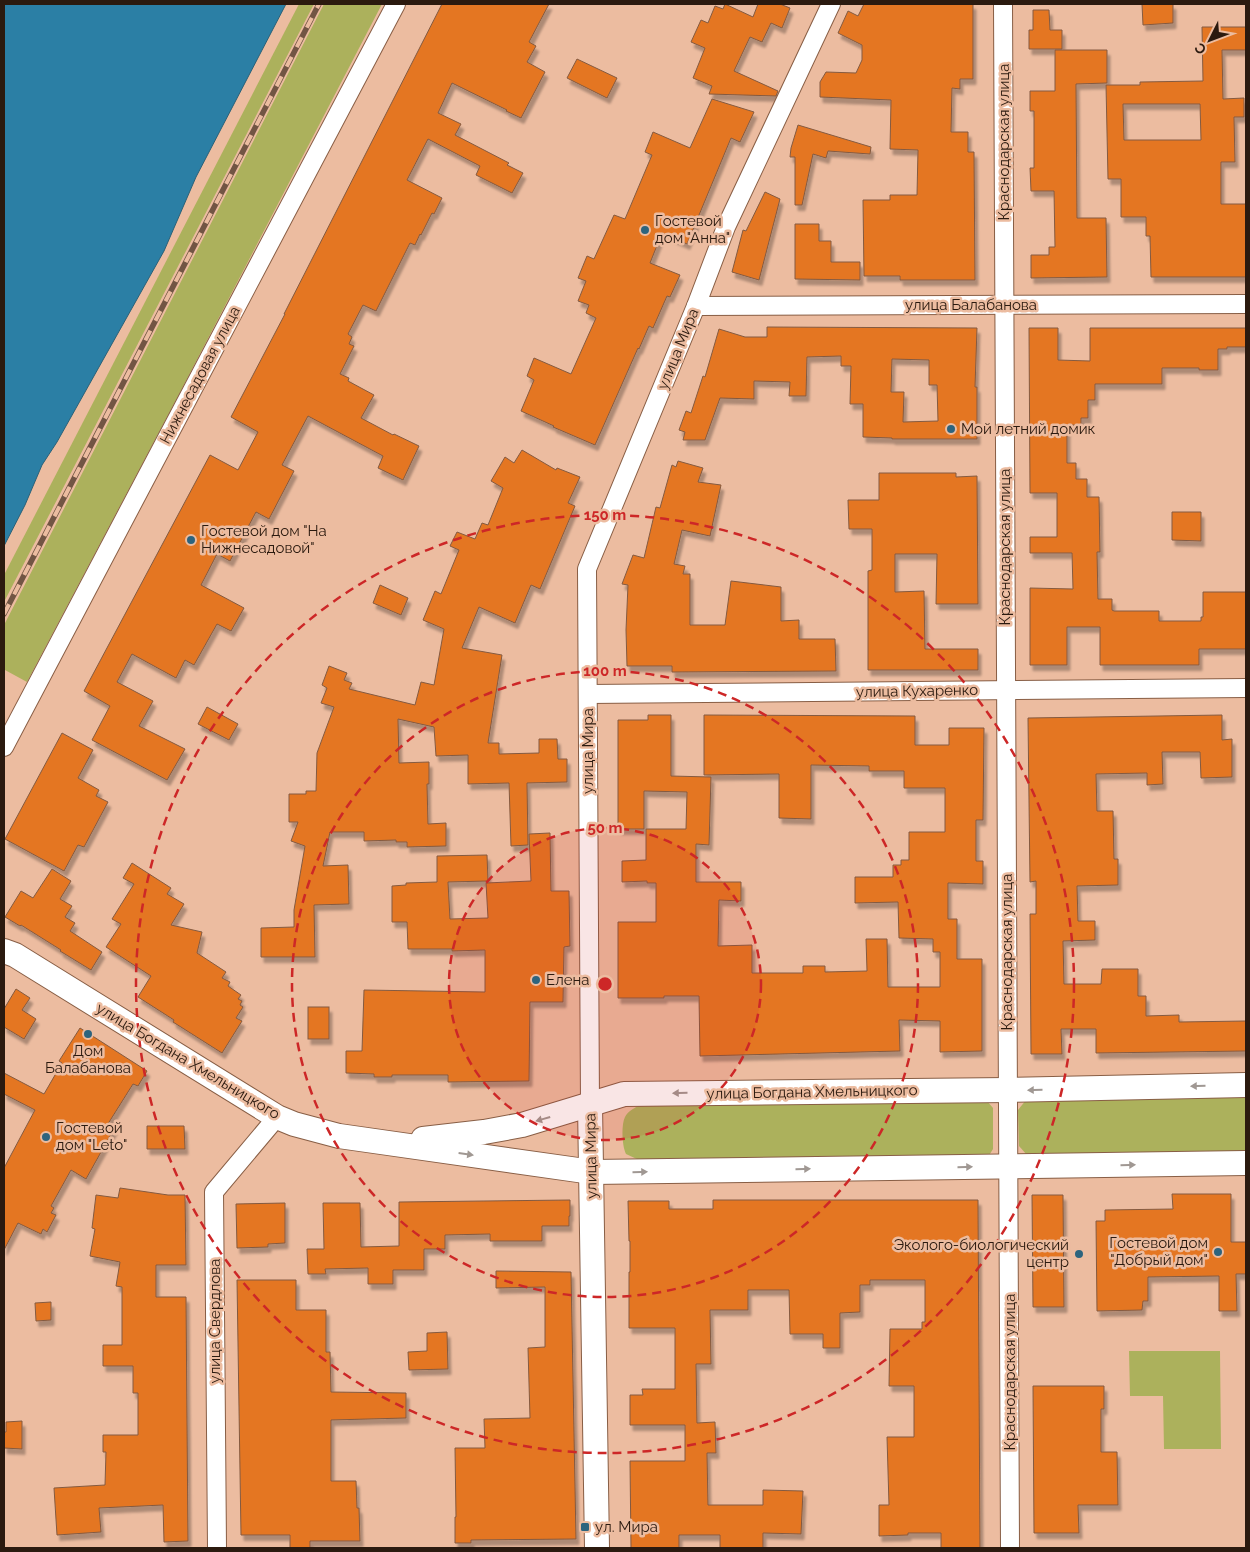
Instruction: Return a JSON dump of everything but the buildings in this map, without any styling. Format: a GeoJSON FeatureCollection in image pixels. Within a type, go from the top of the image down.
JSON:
{"type":"FeatureCollection","features":[{"type":"Feature","properties":{"kind":"main road","name":"улица Богдана Хмельницкого"},"geometry":{"type":"LineString","coordinates":[[7,952],[277,1117],[339,1136],[592,1172],[1246,1163]]}},
{"type":"Feature","properties":{"kind":"main road","name":"улица Богдана Хмельницкого"},"geometry":{"type":"LineString","coordinates":[[384,1142],[484,1132],[522,1125],[624,1094],[1008,1090],[1246,1085]]}},
{"type":"Feature","properties":{"kind":"main road","name":"улица Мира"},"geometry":{"type":"LineString","coordinates":[[590,1105],[597,1548]]}},
{"type":"Feature","properties":{"kind":"street","name":"Нижнесадовая улица"},"geometry":{"type":"LineString","coordinates":[[4,747],[396,4]]}},
{"type":"Feature","properties":{"kind":"street","name":"улица Мира"},"geometry":{"type":"LineString","coordinates":[[590,1105],[587,569],[696,306],[726,227],[831,4]]}},
{"type":"Feature","properties":{"kind":"street","name":"Краснодарская улица"},"geometry":{"type":"LineString","coordinates":[[1003,4],[1010,1548]]}},
{"type":"Feature","properties":{"kind":"street","name":"улица Балабанова"},"geometry":{"type":"LineString","coordinates":[[696,306],[1246,304]]}},
{"type":"Feature","properties":{"kind":"street","name":"улица Кухаренко"},"geometry":{"type":"LineString","coordinates":[[588,694],[1246,688]]}},
{"type":"Feature","properties":{"kind":"street","name":"улица Свердлова"},"geometry":{"type":"LineString","coordinates":[[217,1548],[214,1192],[277,1117]]}},
{"type":"Feature","properties":{"kind":"green space"},"geometry":{"type":"Polygon","coordinates":[[[299,4],[314,4],[4,602],[4,575],[299,4]]]}},
{"type":"Feature","properties":{"kind":"green space"},"geometry":{"type":"Polygon","coordinates":[[[324,4],[382,4],[27,682],[5,670],[4,672],[4,625],[324,4]]]}},
{"type":"Feature","properties":{"kind":"green space"},"geometry":{"type":"Polygon","coordinates":[[[1246,1096],[1246,1152],[1027,1155],[1019,1146],[1018,1110],[1026,1100],[1246,1096]]]}},
{"type":"Feature","properties":{"kind":"green space"},"geometry":{"type":"Polygon","coordinates":[[[987,1101],[993,1108],[993,1149],[988,1157],[639,1160],[626,1154],[623,1141],[625,1117],[638,1106],[987,1101]]]}},
{"type":"Feature","properties":{"kind":"green space"},"geometry":{"type":"Polygon","coordinates":[[[1129,1351],[1220,1351],[1221,1449],[1164,1449],[1163,1396],[1130,1396],[1129,1351]]]}},
{"type":"Feature","properties":{"kind":"water"},"geometry":{"type":"Polygon","coordinates":[[[4,4],[286,4],[196,177],[164,251],[57,442],[42,465],[25,505],[4,546],[4,4]]]}},
{"type":"Feature","properties":{"kind":"railway"},"geometry":{"type":"LineString","coordinates":[[4,614],[319,4]]}},
{"type":"Feature","properties":{"kind":"place","name":"Гостевой дом \"Анна\""},"geometry":{"type":"Point","coordinates":[645,230]}},
{"type":"Feature","properties":{"kind":"place","name":"Мой летний домик"},"geometry":{"type":"Point","coordinates":[951,429]}},
{"type":"Feature","properties":{"kind":"place","name":"Гостевой дом \"На Нижнесадовой\""},"geometry":{"type":"Point","coordinates":[191,540]}},
{"type":"Feature","properties":{"kind":"place","name":"Елена"},"geometry":{"type":"Point","coordinates":[536,980]}},
{"type":"Feature","properties":{"kind":"place","name":"Дом Балабанова"},"geometry":{"type":"Point","coordinates":[88,1034]}},
{"type":"Feature","properties":{"kind":"place","name":"Гостевой дом \"Leto\""},"geometry":{"type":"Point","coordinates":[46,1137]}},
{"type":"Feature","properties":{"kind":"place","name":"Гостевой дом \"Добрый дом\""},"geometry":{"type":"Point","coordinates":[1218,1252]}},
{"type":"Feature","properties":{"kind":"place","name":"Эколого-биологический центр"},"geometry":{"type":"Point","coordinates":[1079,1254]}},
{"type":"Feature","properties":{"kind":"place","name":"ул. Мира"},"geometry":{"type":"Point","coordinates":[585,1527]}}]}
